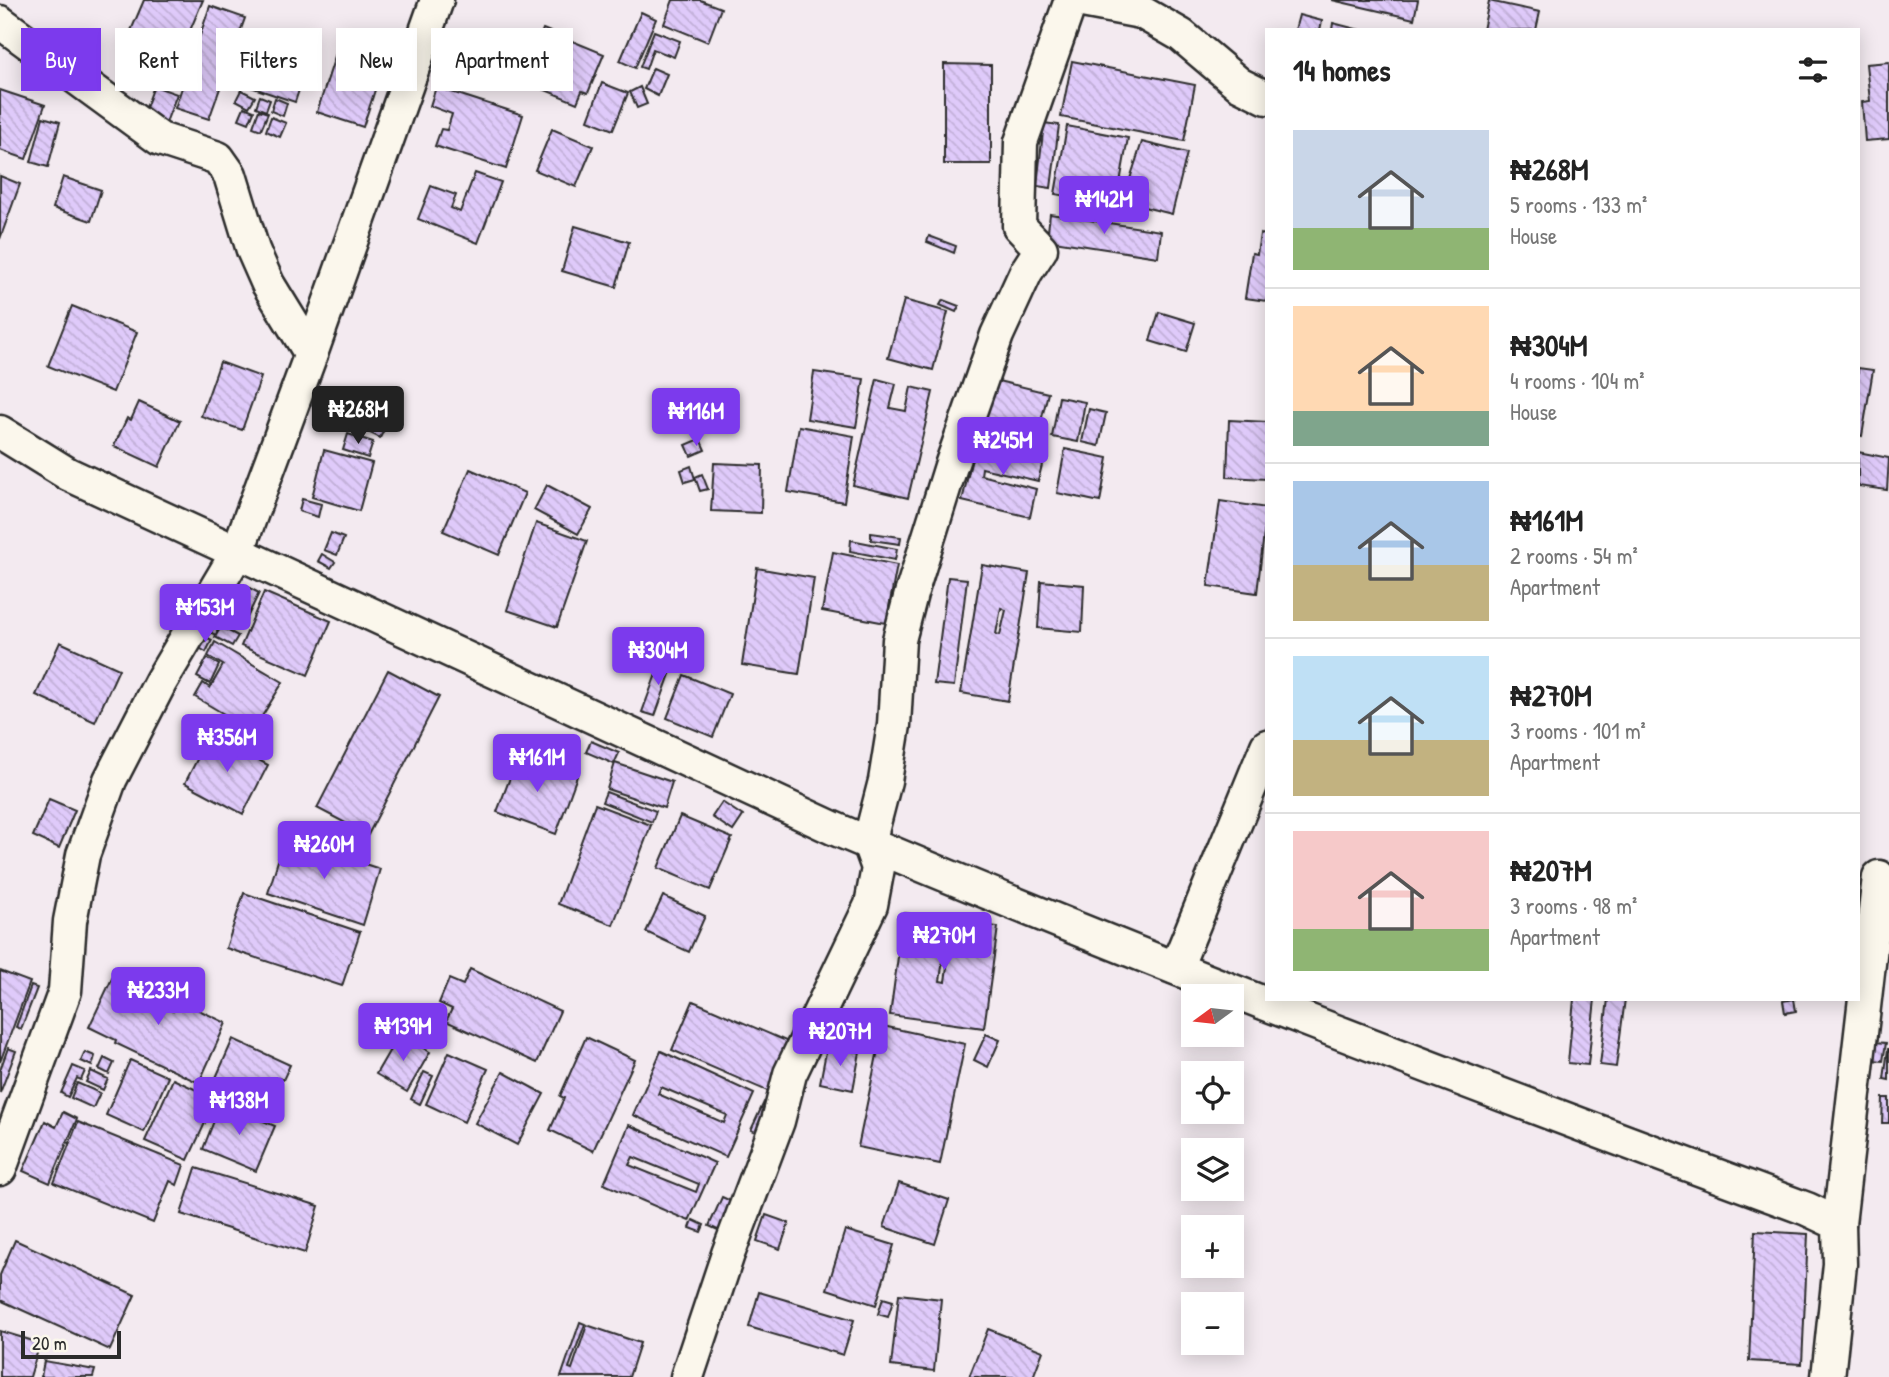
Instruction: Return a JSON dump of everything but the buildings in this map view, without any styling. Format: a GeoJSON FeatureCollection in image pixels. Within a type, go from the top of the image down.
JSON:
{"type":"FeatureCollection","features":[{"type":"Feature","properties":{"kind":"street"},"geometry":{"type":"LineString","coordinates":[[0,1169],[65,991],[70,921],[83,855],[110,780],[161,681],[237,553],[437,0]]}},
{"type":"Feature","properties":{"kind":"street"},"geometry":{"type":"LineString","coordinates":[[687,1377],[728,1254],[778,1121],[790,1074],[871,905],[878,868],[869,843],[893,736],[899,640],[951,466],[998,335],[1026,272],[1041,249],[1019,226],[1021,142],[1072,0]]}},
{"type":"Feature","properties":{"kind":"street"},"geometry":{"type":"LineString","coordinates":[[1077,0],[1141,12],[1181,35],[1239,84],[1265,97]]}},
{"type":"Feature","properties":{"kind":"street"},"geometry":{"type":"LineString","coordinates":[[0,22],[160,139],[218,158],[230,175],[253,250],[268,284],[311,354]]}},
{"type":"Feature","properties":{"kind":"street"},"geometry":{"type":"LineString","coordinates":[[0,432],[68,474],[922,867],[1176,968],[1807,1209],[1839,1224]]}},
{"type":"Feature","properties":{"kind":"street"},"geometry":{"type":"LineString","coordinates":[[1176,968],[1265,751]]}},
{"type":"Feature","properties":{"kind":"street"},"geometry":{"type":"LineString","coordinates":[[1828,1377],[1840,1264],[1839,1224],[1880,877]]}}]}
